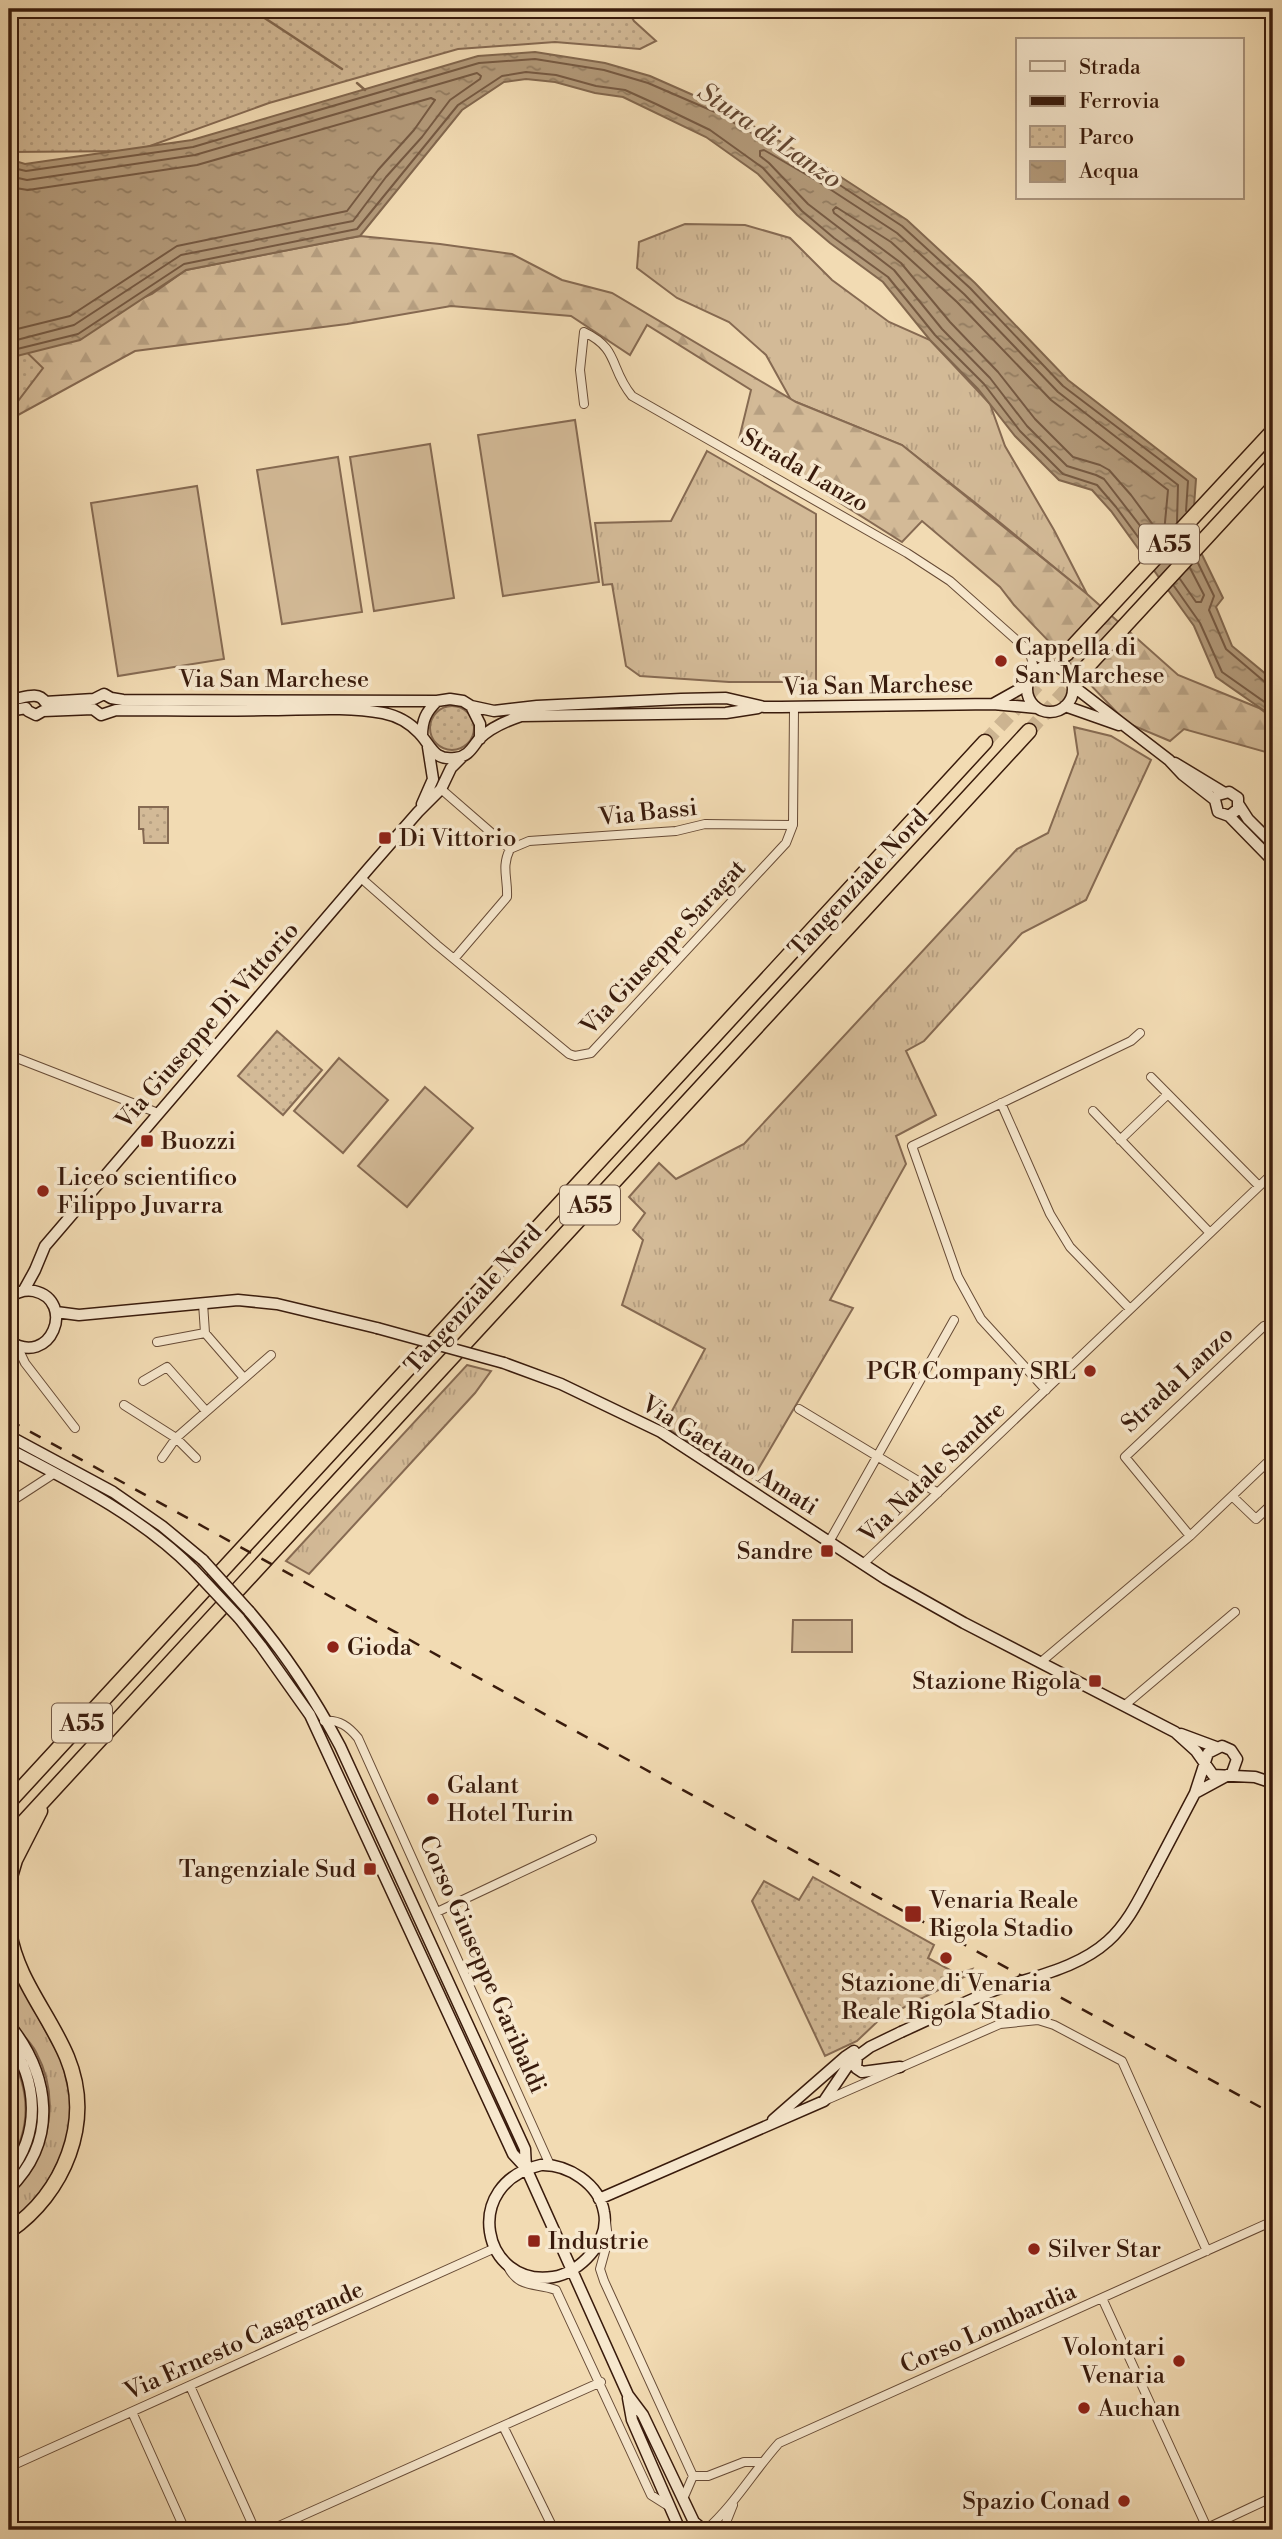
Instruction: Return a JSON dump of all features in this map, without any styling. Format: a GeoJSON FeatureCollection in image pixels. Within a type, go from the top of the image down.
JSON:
{"type":"FeatureCollection","features":[{"type":"Feature","properties":{"kind":"highway","name":"A55"},"geometry":{"type":"LineString","coordinates":[[1070,650],[1268,437]]}},
{"type":"Feature","properties":{"kind":"highway","name":"A55"},"geometry":{"type":"LineString","coordinates":[[1087,667],[1273,465]]}},
{"type":"Feature","properties":{"kind":"highway","name":"Tangenziale Nord"},"geometry":{"type":"LineString","coordinates":[[9,1838],[1029,731]]}},
{"type":"Feature","properties":{"kind":"highway","name":"Tangenziale Nord"},"geometry":{"type":"LineString","coordinates":[[9,1802],[985,742]]}},
{"type":"Feature","properties":{"kind":"highway"},"geometry":{"type":"LineString","coordinates":[[9,1790],[35,1774]]}},
{"type":"Feature","properties":{"kind":"highway"},"geometry":{"type":"LineString","coordinates":[[9,1880],[15,1860],[49,1794]]}},
{"type":"Feature","properties":{"kind":"highway"},"geometry":{"type":"LineString","coordinates":[[9,1932],[13,1953],[24,1981],[67,2056],[77,2103],[73,2143],[58,2180],[41,2203],[9,2231]]}},
{"type":"Feature","properties":{"kind":"street","name":"Strada Lanzo"},"geometry":{"type":"LineString","coordinates":[[584,404],[580,370],[584,332],[599,339],[611,352],[620,382],[632,396],[908,553],[950,580],[1030,652],[1052,666]]}},
{"type":"Feature","properties":{"kind":"street","name":"Strada Lanzo"},"geometry":{"type":"LineString","coordinates":[[1019,640],[1031,657],[1031,676]]}},
{"type":"Feature","properties":{"kind":"street"},"geometry":{"type":"LineString","coordinates":[[1073,685],[1073,693],[1065,706],[1052,712],[1037,708],[1028,696],[1031,676],[1040,668],[1052,666],[1066,672],[1073,685],[1169,760],[1189,770],[1219,796],[1236,795],[1248,818],[1273,844]]}},
{"type":"Feature","properties":{"kind":"street","name":"Via San Marchese"},"geometry":{"type":"LineString","coordinates":[[993,704],[1018,691],[1031,676]]}},
{"type":"Feature","properties":{"kind":"street"},"geometry":{"type":"LineString","coordinates":[[44,707],[94,704],[104,694],[111,698],[113,703],[111,711],[101,715],[94,704]]}},
{"type":"Feature","properties":{"kind":"street"},"geometry":{"type":"LineString","coordinates":[[9,711],[27,703],[36,695],[44,698],[44,707],[40,714],[32,714],[27,703]]}},
{"type":"Feature","properties":{"kind":"street","name":"Via San Marchese"},"geometry":{"type":"LineString","coordinates":[[111,698],[450,699],[494,711],[537,706],[726,698],[764,707]]}},
{"type":"Feature","properties":{"kind":"street"},"geometry":{"type":"LineString","coordinates":[[9,700],[27,703]]}},
{"type":"Feature","properties":{"kind":"street"},"geometry":{"type":"LineString","coordinates":[[422,736],[422,722],[437,701]]}},
{"type":"Feature","properties":{"kind":"street","name":"Via San Marchese"},"geometry":{"type":"LineString","coordinates":[[463,756],[473,749],[480,739],[508,720],[521,716],[726,713],[764,707],[993,704],[1037,708]]}},
{"type":"Feature","properties":{"kind":"street"},"geometry":{"type":"LineString","coordinates":[[471,706],[480,724],[480,739]]}},
{"type":"Feature","properties":{"kind":"street"},"geometry":{"type":"LineString","coordinates":[[1065,706],[1128,728]]}},
{"type":"Feature","properties":{"kind":"street"},"geometry":{"type":"LineString","coordinates":[[793,825],[794,708]]}},
{"type":"Feature","properties":{"kind":"street","name":"Via San Marchese"},"geometry":{"type":"LineString","coordinates":[[111,711],[363,710],[397,716],[422,736],[428,747]]}},
{"type":"Feature","properties":{"kind":"street"},"geometry":{"type":"LineString","coordinates":[[428,747],[445,758],[463,756]]}},
{"type":"Feature","properties":{"kind":"street","name":"Via Giuseppe Di Vittorio"},"geometry":{"type":"LineString","coordinates":[[418,812],[433,779],[428,747]]}},
{"type":"Feature","properties":{"kind":"street","name":"Via Giuseppe Di Vittorio"},"geometry":{"type":"LineString","coordinates":[[24,1290],[36,1270],[45,1246],[418,812],[441,789],[451,768],[463,756]]}},
{"type":"Feature","properties":{"kind":"street"},"geometry":{"type":"LineString","coordinates":[[441,789],[510,849],[503,870],[508,887],[507,897],[454,959]]}},
{"type":"Feature","properties":{"kind":"street"},"geometry":{"type":"LineString","coordinates":[[1219,796],[1217,812],[1229,816],[1273,861]]}},
{"type":"Feature","properties":{"kind":"street"},"geometry":{"type":"LineString","coordinates":[[1229,816],[1236,812],[1239,805]]}},
{"type":"Feature","properties":{"kind":"street","name":"Via Bassi"},"geometry":{"type":"LineString","coordinates":[[510,849],[528,841],[676,831],[705,824],[793,825]]}},
{"type":"Feature","properties":{"kind":"street","name":"Via Giuseppe Saragat"},"geometry":{"type":"LineString","coordinates":[[361,878],[569,1054],[586,1055],[592,1053],[786,843],[793,825]]}},
{"type":"Feature","properties":{"kind":"street"},"geometry":{"type":"LineString","coordinates":[[1046,1390],[981,1319],[967,1294],[958,1277],[912,1146],[1130,1041],[1140,1033]]}},
{"type":"Feature","properties":{"kind":"street"},"geometry":{"type":"LineString","coordinates":[[9,1055],[158,1113]]}},
{"type":"Feature","properties":{"kind":"street"},"geometry":{"type":"LineString","coordinates":[[1151,1077],[1259,1186]]}},
{"type":"Feature","properties":{"kind":"street"},"geometry":{"type":"LineString","coordinates":[[1120,1140],[1167,1095]]}},
{"type":"Feature","properties":{"kind":"street"},"geometry":{"type":"LineString","coordinates":[[1002,1103],[1050,1214],[1070,1247],[1130,1309]]}},
{"type":"Feature","properties":{"kind":"street"},"geometry":{"type":"LineString","coordinates":[[1093,1111],[1210,1233],[1273,1173]]}},
{"type":"Feature","properties":{"kind":"street","name":"Via Natale Sandre"},"geometry":{"type":"LineString","coordinates":[[863,1564],[1210,1233]]}},
{"type":"Feature","properties":{"kind":"street"},"geometry":{"type":"LineString","coordinates":[[36,1270],[40,1293]]}},
{"type":"Feature","properties":{"kind":"street"},"geometry":{"type":"LineString","coordinates":[[9,1297],[24,1290],[40,1293],[50,1300],[56,1312],[56,1325]]}},
{"type":"Feature","properties":{"kind":"street","name":"Via Gaetano Amati"},"geometry":{"type":"LineString","coordinates":[[56,1312],[79,1315],[238,1300],[259,1301],[377,1328],[503,1363],[572,1389],[661,1432],[828,1542],[964,1623],[1175,1732],[1216,1747]]}},
{"type":"Feature","properties":{"kind":"street"},"geometry":{"type":"LineString","coordinates":[[203,1303],[205,1333],[244,1378]]}},
{"type":"Feature","properties":{"kind":"street","name":"Via Gaetano Amati"},"geometry":{"type":"LineString","coordinates":[[30,1348],[47,1341],[56,1325],[79,1315]]}},
{"type":"Feature","properties":{"kind":"street","name":"Via Gaetano Amati"},"geometry":{"type":"LineString","coordinates":[[828,1542],[954,1320]]}},
{"type":"Feature","properties":{"kind":"street","name":"Strada Lanzo"},"geometry":{"type":"LineString","coordinates":[[1191,1536],[1125,1457],[1264,1326],[1273,1323]]}},
{"type":"Feature","properties":{"kind":"street"},"geometry":{"type":"LineString","coordinates":[[157,1342],[205,1333]]}},
{"type":"Feature","properties":{"kind":"street"},"geometry":{"type":"LineString","coordinates":[[13,1344],[30,1348],[30,1369]]}},
{"type":"Feature","properties":{"kind":"street"},"geometry":{"type":"LineString","coordinates":[[13,1344],[24,1363],[75,1428]]}},
{"type":"Feature","properties":{"kind":"street"},"geometry":{"type":"LineString","coordinates":[[162,1458],[176,1438],[271,1355]]}},
{"type":"Feature","properties":{"kind":"street"},"geometry":{"type":"LineString","coordinates":[[144,1381],[167,1367],[206,1411]]}},
{"type":"Feature","properties":{"kind":"street"},"geometry":{"type":"LineString","coordinates":[[124,1405],[176,1438],[197,1458]]}},
{"type":"Feature","properties":{"kind":"street"},"geometry":{"type":"LineString","coordinates":[[799,1409],[938,1493]]}},
{"type":"Feature","properties":{"kind":"street","name":"Corso Giuseppe Garibaldi"},"geometry":{"type":"LineString","coordinates":[[9,1436],[113,1492],[162,1526],[203,1560],[293,1665],[327,1721],[525,2149],[526,2168]]}},
{"type":"Feature","properties":{"kind":"street","name":"Corso Giuseppe Garibaldi"},"geometry":{"type":"LineString","coordinates":[[9,1449],[131,1520],[193,1569],[239,1618],[287,1681],[315,1724],[513,2154],[526,2168],[628,2395],[643,2415],[694,2522],[705,2530]]}},
{"type":"Feature","properties":{"kind":"street"},"geometry":{"type":"LineString","coordinates":[[1041,1662],[1191,1536],[1273,1457]]}},
{"type":"Feature","properties":{"kind":"street"},"geometry":{"type":"LineString","coordinates":[[9,1503],[55,1474]]}},
{"type":"Feature","properties":{"kind":"street"},"geometry":{"type":"LineString","coordinates":[[1232,1496],[1256,1519],[1273,1503]]}},
{"type":"Feature","properties":{"kind":"street"},"geometry":{"type":"LineString","coordinates":[[1125,1705],[1235,1612]]}},
{"type":"Feature","properties":{"kind":"street"},"geometry":{"type":"LineString","coordinates":[[315,1724],[327,1721]]}},
{"type":"Feature","properties":{"kind":"street","name":"Corso Giuseppe Garibaldi"},"geometry":{"type":"LineString","coordinates":[[327,1721],[341,1723],[358,1738],[550,2165]]}},
{"type":"Feature","properties":{"kind":"street","name":"Via Gaetano Amati"},"geometry":{"type":"LineString","coordinates":[[1175,1732],[1192,1746],[1205,1762]]}},
{"type":"Feature","properties":{"kind":"street"},"geometry":{"type":"LineString","coordinates":[[824,2101],[846,2066],[870,2047],[987,1993],[1078,1961],[1096,1951],[1113,1936],[1128,1919],[1195,1793],[1208,1753],[1222,1746],[1231,1750],[1236,1761],[1255,1777]]}},
{"type":"Feature","properties":{"kind":"street"},"geometry":{"type":"LineString","coordinates":[[1195,1793],[1235,1769],[1236,1761]]}},
{"type":"Feature","properties":{"kind":"street"},"geometry":{"type":"LineString","coordinates":[[1205,1762],[1213,1775],[1255,1777],[1273,1783]]}},
{"type":"Feature","properties":{"kind":"street"},"geometry":{"type":"LineString","coordinates":[[437,1912],[592,1839]]}},
{"type":"Feature","properties":{"kind":"street"},"geometry":{"type":"LineString","coordinates":[[599,2199],[1000,2024],[1038,2020],[1054,2025],[1122,2061],[1207,2251]]}},
{"type":"Feature","properties":{"kind":"street"},"geometry":{"type":"LineString","coordinates":[[9,2024],[33,2062],[41,2088],[43,2111],[42,2128],[35,2151],[9,2189]]}},
{"type":"Feature","properties":{"kind":"street"},"geometry":{"type":"LineString","coordinates":[[9,2040],[25,2069],[33,2108],[26,2144],[9,2174]]}},
{"type":"Feature","properties":{"kind":"street"},"geometry":{"type":"LineString","coordinates":[[764,2128],[845,2057],[858,2049],[870,2047]]}},
{"type":"Feature","properties":{"kind":"street"},"geometry":{"type":"LineString","coordinates":[[857,2056],[855,2064],[858,2071],[900,2067]]}},
{"type":"Feature","properties":{"kind":"street"},"geometry":{"type":"LineString","coordinates":[[526,2168],[550,2165],[576,2174],[589,2185],[599,2199],[608,2230],[600,2269],[604,2281],[693,2476]]}},
{"type":"Feature","properties":{"kind":"street","name":"Corso Giuseppe Garibaldi"},"geometry":{"type":"LineString","coordinates":[[526,2168],[510,2177],[499,2189],[492,2203],[488,2218],[495,2248],[511,2274],[529,2286],[556,2290],[651,2495],[671,2508]]}},
{"type":"Feature","properties":{"kind":"street"},"geometry":{"type":"LineString","coordinates":[[507,2265],[531,2277],[552,2278],[571,2272],[584,2263],[594,2250],[603,2230],[605,2214]]}},
{"type":"Feature","properties":{"kind":"street","name":"Corso Lombardia"},"geometry":{"type":"LineString","coordinates":[[705,2530],[734,2502],[779,2443],[1273,2221]]}},
{"type":"Feature","properties":{"kind":"street","name":"Via Ernesto Casagrande"},"geometry":{"type":"LineString","coordinates":[[9,2467],[495,2248]]}},
{"type":"Feature","properties":{"kind":"street"},"geometry":{"type":"LineString","coordinates":[[1102,2298],[1208,2529],[1273,2497]]}},
{"type":"Feature","properties":{"kind":"street"},"geometry":{"type":"LineString","coordinates":[[270,2530],[600,2382]]}},
{"type":"Feature","properties":{"kind":"street"},"geometry":{"type":"LineString","coordinates":[[190,2386],[255,2530]]}},
{"type":"Feature","properties":{"kind":"street","name":"Corso Giuseppe Garibaldi"},"geometry":{"type":"LineString","coordinates":[[628,2395],[632,2420],[680,2530]]}},
{"type":"Feature","properties":{"kind":"street"},"geometry":{"type":"LineString","coordinates":[[132,2412],[186,2530]]}},
{"type":"Feature","properties":{"kind":"street"},"geometry":{"type":"LineString","coordinates":[[503,2426],[554,2530]]}},
{"type":"Feature","properties":{"kind":"street"},"geometry":{"type":"LineString","coordinates":[[693,2476],[708,2476],[744,2462],[762,2462]]}},
{"type":"Feature","properties":{"kind":"street"},"geometry":{"type":"LineString","coordinates":[[682,2499],[693,2476]]}},
{"type":"Feature","properties":{"kind":"street","name":"Corso Lombardia"},"geometry":{"type":"LineString","coordinates":[[723,2530],[734,2502]]}},
{"type":"Feature","properties":{"kind":"street"},"geometry":{"type":"LineString","coordinates":[[694,2530],[705,2530]]}},
{"type":"Feature","properties":{"kind":"green space"},"geometry":{"type":"Polygon","coordinates":[[[9,9],[627,9],[634,21],[656,41],[640,49],[555,42],[458,49],[269,103],[136,151],[9,152],[9,9]]]}},
{"type":"Feature","properties":{"kind":"green space"},"geometry":{"type":"Polygon","coordinates":[[[685,224],[745,225],[790,238],[832,280],[889,322],[930,340],[990,404],[1005,446],[1054,530],[1087,594],[902,445],[791,400],[766,355],[729,322],[677,298],[637,268],[639,242],[685,224]]]}},
{"type":"Feature","properties":{"kind":"green space"},"geometry":{"type":"Polygon","coordinates":[[[360,236],[512,254],[562,280],[612,293],[796,402],[902,445],[1087,594],[1178,675],[1259,708],[1273,718],[1273,754],[1184,729],[1170,741],[1127,723],[1000,587],[922,521],[902,542],[739,439],[751,390],[647,325],[630,355],[571,316],[451,306],[347,324],[135,351],[9,420],[9,357],[152,294],[186,270],[360,236]]]}},
{"type":"Feature","properties":{"kind":"green space"},"geometry":{"type":"Polygon","coordinates":[[[9,335],[43,368],[9,410],[9,335]]]}},
{"type":"Feature","properties":{"kind":"green space"},"geometry":{"type":"Polygon","coordinates":[[[575,420],[599,582],[503,596],[478,435],[575,420]]]}},
{"type":"Feature","properties":{"kind":"green space"},"geometry":{"type":"Polygon","coordinates":[[[430,444],[454,598],[374,611],[350,457],[430,444]]]}},
{"type":"Feature","properties":{"kind":"green space"},"geometry":{"type":"Polygon","coordinates":[[[707,451],[816,514],[816,690],[785,682],[729,682],[640,676],[626,666],[612,584],[603,585],[595,523],[671,521],[707,451]]]}},
{"type":"Feature","properties":{"kind":"green space"},"geometry":{"type":"Polygon","coordinates":[[[338,457],[362,612],[282,624],[257,470],[338,457]]]}},
{"type":"Feature","properties":{"kind":"green space"},"geometry":{"type":"Polygon","coordinates":[[[197,486],[224,659],[118,676],[91,503],[197,486]]]}},
{"type":"Feature","properties":{"kind":"green space"},"geometry":{"type":"Polygon","coordinates":[[[452,706],[461,707],[468,712],[473,719],[473,737],[468,744],[461,749],[452,750],[443,749],[436,744],[431,737],[430,728],[431,719],[436,712],[443,707],[452,706]]]}},
{"type":"Feature","properties":{"kind":"green space"},"geometry":{"type":"Polygon","coordinates":[[[1074,727],[1111,736],[1151,760],[1086,900],[1022,933],[924,1041],[906,1051],[936,1115],[896,1136],[906,1164],[830,1300],[853,1308],[753,1478],[737,1467],[734,1471],[664,1426],[705,1349],[622,1305],[643,1240],[633,1230],[645,1213],[629,1197],[659,1163],[676,1179],[744,1144],[1017,849],[1048,833],[1078,754],[1074,727]]]}},
{"type":"Feature","properties":{"kind":"green space"},"geometry":{"type":"Polygon","coordinates":[[[139,807],[168,807],[168,843],[144,843],[143,829],[139,829],[139,807]]]}},
{"type":"Feature","properties":{"kind":"green space"},"geometry":{"type":"Polygon","coordinates":[[[277,1031],[322,1070],[283,1115],[238,1076],[277,1031]]]}},
{"type":"Feature","properties":{"kind":"green space"},"geometry":{"type":"Polygon","coordinates":[[[339,1058],[388,1100],[343,1153],[294,1111],[339,1058]]]}},
{"type":"Feature","properties":{"kind":"green space"},"geometry":{"type":"Polygon","coordinates":[[[425,1087],[473,1128],[407,1207],[358,1166],[425,1087]]]}},
{"type":"Feature","properties":{"kind":"green space"},"geometry":{"type":"Polygon","coordinates":[[[467,1365],[491,1371],[475,1393],[309,1574],[286,1561],[467,1365]]]}},
{"type":"Feature","properties":{"kind":"green space"},"geometry":{"type":"Polygon","coordinates":[[[793,1620],[852,1620],[852,1652],[792,1652],[793,1620]]]}},
{"type":"Feature","properties":{"kind":"green space"},"geometry":{"type":"Polygon","coordinates":[[[813,1877],[934,1945],[928,1958],[957,1974],[972,1969],[968,1975],[879,2020],[857,2041],[825,2056],[752,1901],[764,1881],[799,1900],[813,1877]]]}},
{"type":"Feature","properties":{"kind":"green space"},"geometry":{"type":"Polygon","coordinates":[[[9,1964],[62,2061],[70,2097],[71,2122],[69,2139],[42,2195],[9,2224],[9,2196],[22,2181],[42,2147],[50,2110],[49,2091],[36,2052],[10,2018],[7,2000],[9,1964]]]}},
{"type":"Feature","properties":{"kind":"green space"},"geometry":{"type":"Polygon","coordinates":[[[9,2052],[21,2080],[26,2108],[22,2136],[9,2164],[9,2052]]]}},
{"type":"Feature","properties":{"kind":"water"},"geometry":{"type":"Polygon","coordinates":[[[535,52],[605,63],[650,76],[718,106],[827,168],[907,220],[975,283],[1068,380],[1196,479],[1192,534],[1223,598],[1216,607],[1232,646],[1273,680],[1273,717],[1216,677],[1194,626],[1111,511],[1092,490],[1059,480],[1015,436],[978,389],[930,340],[883,282],[797,215],[758,174],[706,137],[623,97],[595,93],[555,82],[526,79],[504,82],[462,110],[360,236],[186,270],[80,340],[9,358],[9,159],[25,164],[192,140],[478,56],[535,52]]]}},
{"type":"Feature","properties":{"kind":"waterway"},"geometry":{"type":"LineString","coordinates":[[251,9],[342,69]]}},
{"type":"Feature","properties":{"kind":"waterway"},"geometry":{"type":"LineString","coordinates":[[357,83],[365,90]]}},
{"type":"Feature","properties":{"kind":"tunnel"},"geometry":{"type":"LineString","coordinates":[[985,742],[1066,654]]}},
{"type":"Feature","properties":{"kind":"tunnel"},"geometry":{"type":"LineString","coordinates":[[1029,731],[1083,671]]}},
{"type":"Feature","properties":{"kind":"railway"},"geometry":{"type":"LineString","coordinates":[[9,1420],[1273,2114]]}},
{"type":"Feature","properties":{"kind":"place","name":"Cappella di San Marchese"},"geometry":{"type":"Point","coordinates":[1001,661]}},
{"type":"Feature","properties":{"kind":"place","name":"Di Vittorio"},"geometry":{"type":"Point","coordinates":[385,838]}},
{"type":"Feature","properties":{"kind":"place","name":"Buozzi"},"geometry":{"type":"Point","coordinates":[147,1141]}},
{"type":"Feature","properties":{"kind":"place","name":"Liceo scientifico Filippo Juvarra"},"geometry":{"type":"Point","coordinates":[43,1191]}},
{"type":"Feature","properties":{"kind":"place","name":"PGR Company SRL"},"geometry":{"type":"Point","coordinates":[1090,1371]}},
{"type":"Feature","properties":{"kind":"place","name":"Sandre"},"geometry":{"type":"Point","coordinates":[827,1551]}},
{"type":"Feature","properties":{"kind":"place","name":"Gioda"},"geometry":{"type":"Point","coordinates":[333,1647]}},
{"type":"Feature","properties":{"kind":"place","name":"Stazione Rigola"},"geometry":{"type":"Point","coordinates":[1095,1681]}},
{"type":"Feature","properties":{"kind":"place","name":"Galant Hotel Turin"},"geometry":{"type":"Point","coordinates":[433,1799]}},
{"type":"Feature","properties":{"kind":"place","name":"Tangenziale Sud"},"geometry":{"type":"Point","coordinates":[370,1869]}},
{"type":"Feature","properties":{"kind":"place","name":"Venaria Reale Rigola Stadio"},"geometry":{"type":"Point","coordinates":[913,1914]}},
{"type":"Feature","properties":{"kind":"place","name":"Stazione di Venaria Reale Rigola Stadio"},"geometry":{"type":"Point","coordinates":[946,1958]}},
{"type":"Feature","properties":{"kind":"place","name":"Industrie"},"geometry":{"type":"Point","coordinates":[534,2241]}},
{"type":"Feature","properties":{"kind":"place","name":"Silver Star"},"geometry":{"type":"Point","coordinates":[1034,2249]}},
{"type":"Feature","properties":{"kind":"place","name":"Volontari Venaria"},"geometry":{"type":"Point","coordinates":[1179,2361]}},
{"type":"Feature","properties":{"kind":"place","name":"Auchan"},"geometry":{"type":"Point","coordinates":[1084,2408]}},
{"type":"Feature","properties":{"kind":"place","name":"Spazio Conad"},"geometry":{"type":"Point","coordinates":[1124,2501]}},
{"type":"Feature","properties":{"kind":"water label","name":"Stura di Lanzo"},"geometry":{"type":"Point","coordinates":[770,135]}}]}
